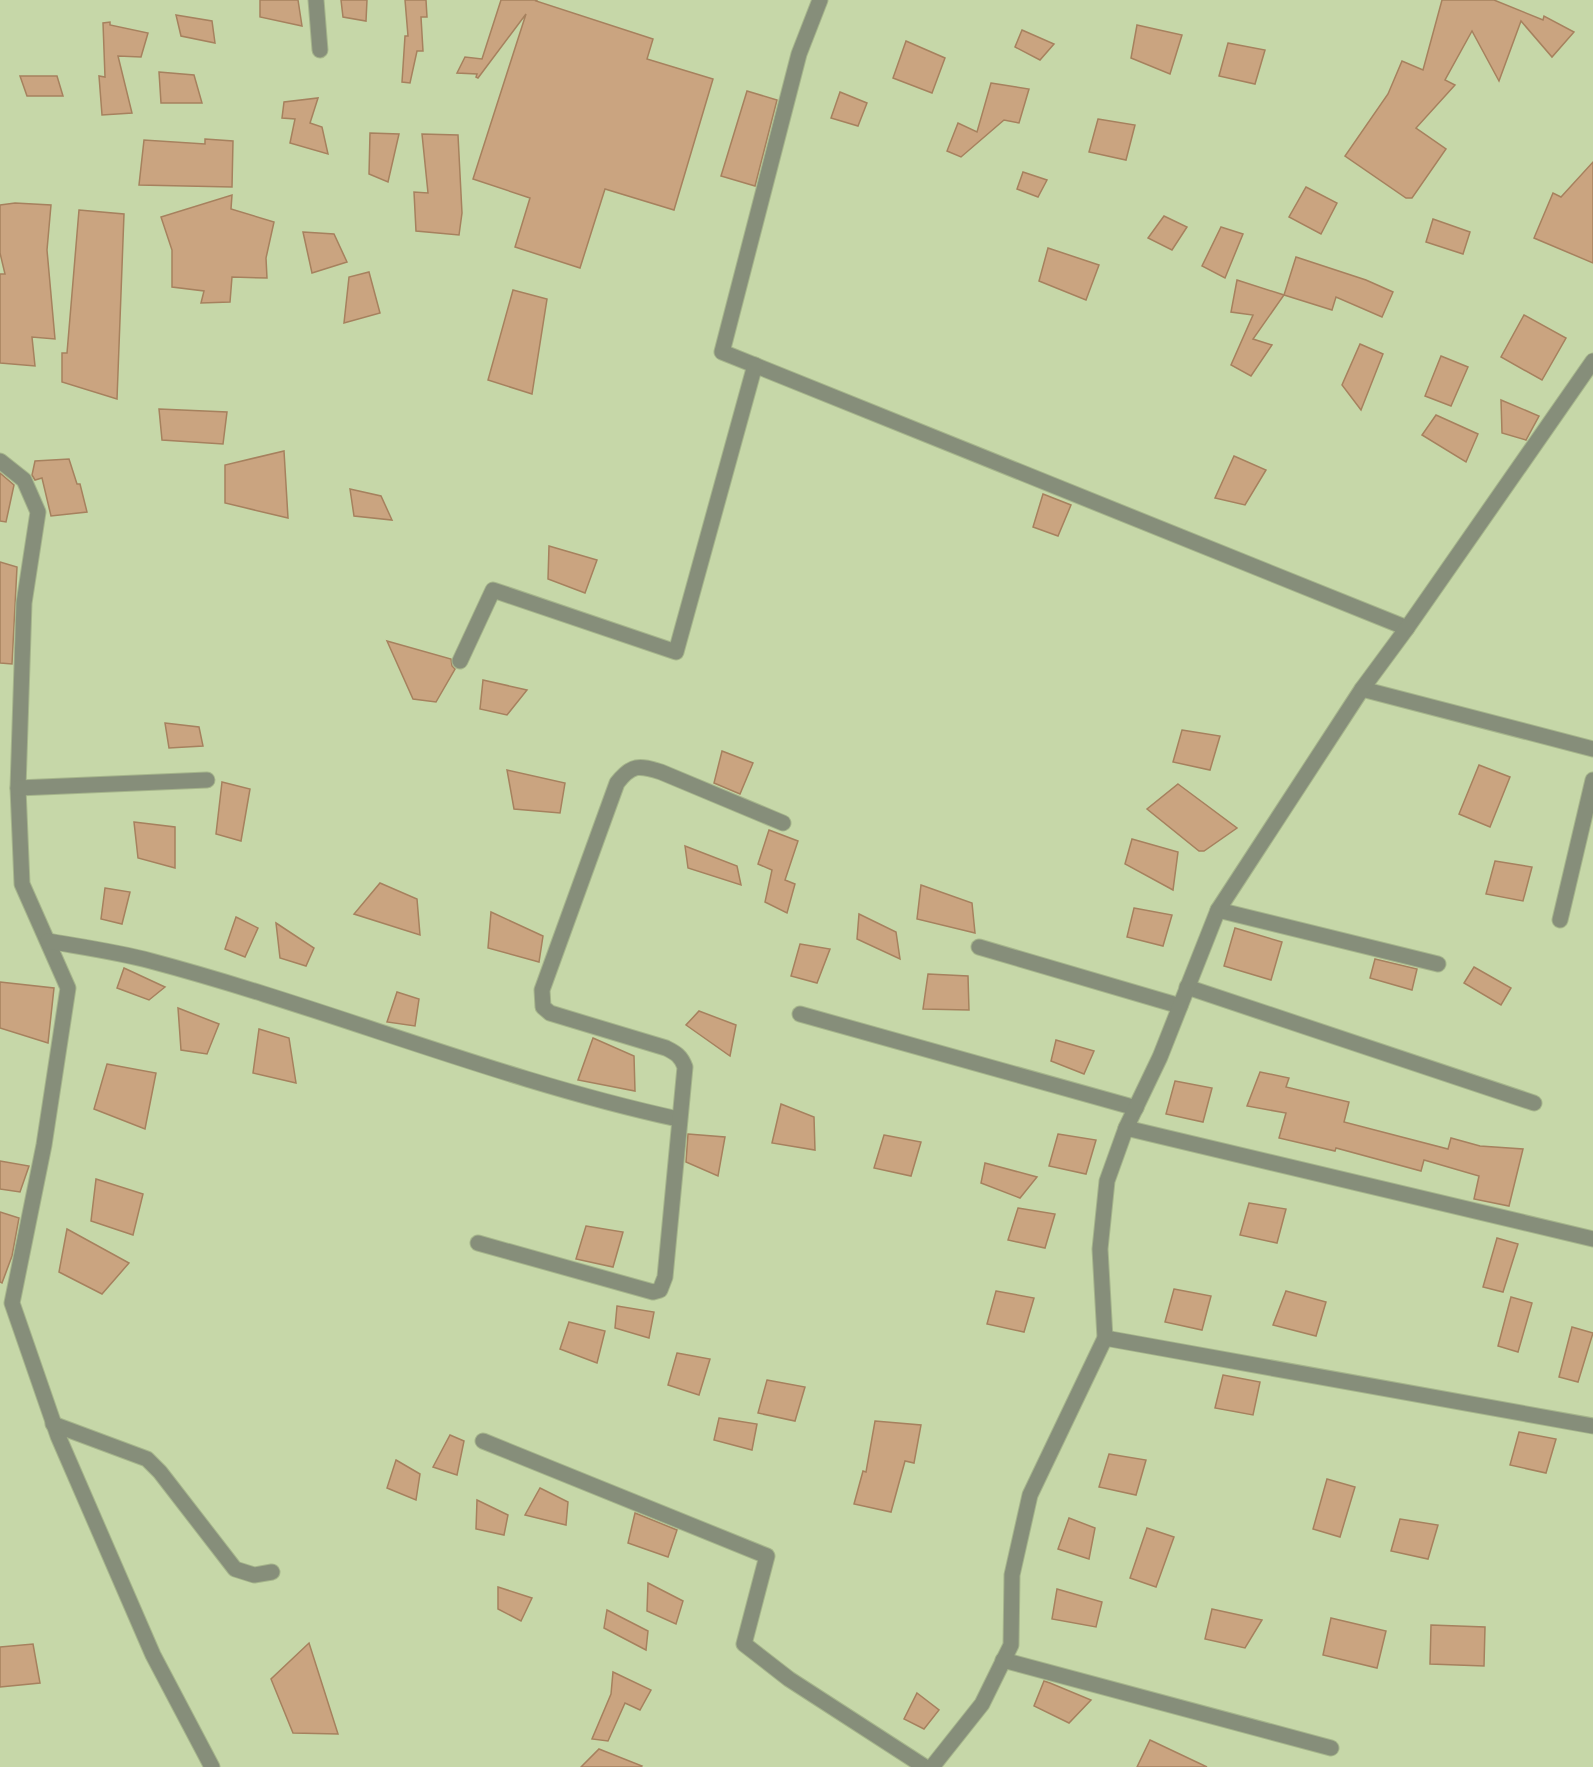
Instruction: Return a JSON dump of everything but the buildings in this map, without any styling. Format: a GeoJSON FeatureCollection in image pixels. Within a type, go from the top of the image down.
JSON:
{"type":"FeatureCollection","features":[{"type":"Feature","properties":{"kind":"street"},"geometry":{"type":"LineString","coordinates":[[316,0],[320,50]]}},
{"type":"Feature","properties":{"kind":"street"},"geometry":{"type":"LineString","coordinates":[[820,0],[798,54],[722,352],[1407,628]]}},
{"type":"Feature","properties":{"kind":"street"},"geometry":{"type":"LineString","coordinates":[[932,1767],[982,1704],[1011,1645],[1012,1575],[1030,1495],[1104,1338],[1100,1249],[1107,1181],[1126,1128],[1160,1057],[1218,910],[1362,689],[1593,361]]}},
{"type":"Feature","properties":{"kind":"street"},"geometry":{"type":"LineString","coordinates":[[460,661],[493,590],[676,652],[755,365]]}},
{"type":"Feature","properties":{"kind":"street"},"geometry":{"type":"LineString","coordinates":[[0,462],[24,480],[38,512],[24,603],[18,788],[22,884],[68,988],[44,1145],[12,1303],[53,1424],[153,1655],[212,1767]]}},
{"type":"Feature","properties":{"kind":"street"},"geometry":{"type":"LineString","coordinates":[[1362,689],[1593,749]]}},
{"type":"Feature","properties":{"kind":"street"},"geometry":{"type":"LineString","coordinates":[[478,1243],[657,1292],[665,1277],[678,1119],[685,1067],[680,1056],[666,1048],[550,1013],[543,1007],[542,990],[617,783],[633,767],[646,767],[661,772],[783,823]]}},
{"type":"Feature","properties":{"kind":"street"},"geometry":{"type":"LineString","coordinates":[[18,788],[207,780]]}},
{"type":"Feature","properties":{"kind":"street"},"geometry":{"type":"LineString","coordinates":[[1560,921],[1593,780]]}},
{"type":"Feature","properties":{"kind":"street"},"geometry":{"type":"LineString","coordinates":[[1218,910],[1438,964]]}},
{"type":"Feature","properties":{"kind":"street"},"geometry":{"type":"LineString","coordinates":[[48,941],[148,960],[259,992],[616,1105],[678,1119]]}},
{"type":"Feature","properties":{"kind":"street"},"geometry":{"type":"LineString","coordinates":[[979,947],[1180,1006]]}},
{"type":"Feature","properties":{"kind":"street"},"geometry":{"type":"LineString","coordinates":[[1187,987],[1534,1103]]}},
{"type":"Feature","properties":{"kind":"street"},"geometry":{"type":"LineString","coordinates":[[800,1014],[1136,1108]]}},
{"type":"Feature","properties":{"kind":"street"},"geometry":{"type":"LineString","coordinates":[[1126,1128],[1593,1239]]}},
{"type":"Feature","properties":{"kind":"street"},"geometry":{"type":"LineString","coordinates":[[1104,1338],[1593,1426]]}},
{"type":"Feature","properties":{"kind":"street"},"geometry":{"type":"LineString","coordinates":[[53,1424],[147,1459],[160,1472],[235,1569],[254,1575],[272,1572]]}},
{"type":"Feature","properties":{"kind":"street"},"geometry":{"type":"LineString","coordinates":[[483,1441],[767,1556],[744,1644],[789,1679],[925,1767]]}},
{"type":"Feature","properties":{"kind":"street"},"geometry":{"type":"LineString","coordinates":[[1004,1660],[1331,1748]]}}]}
